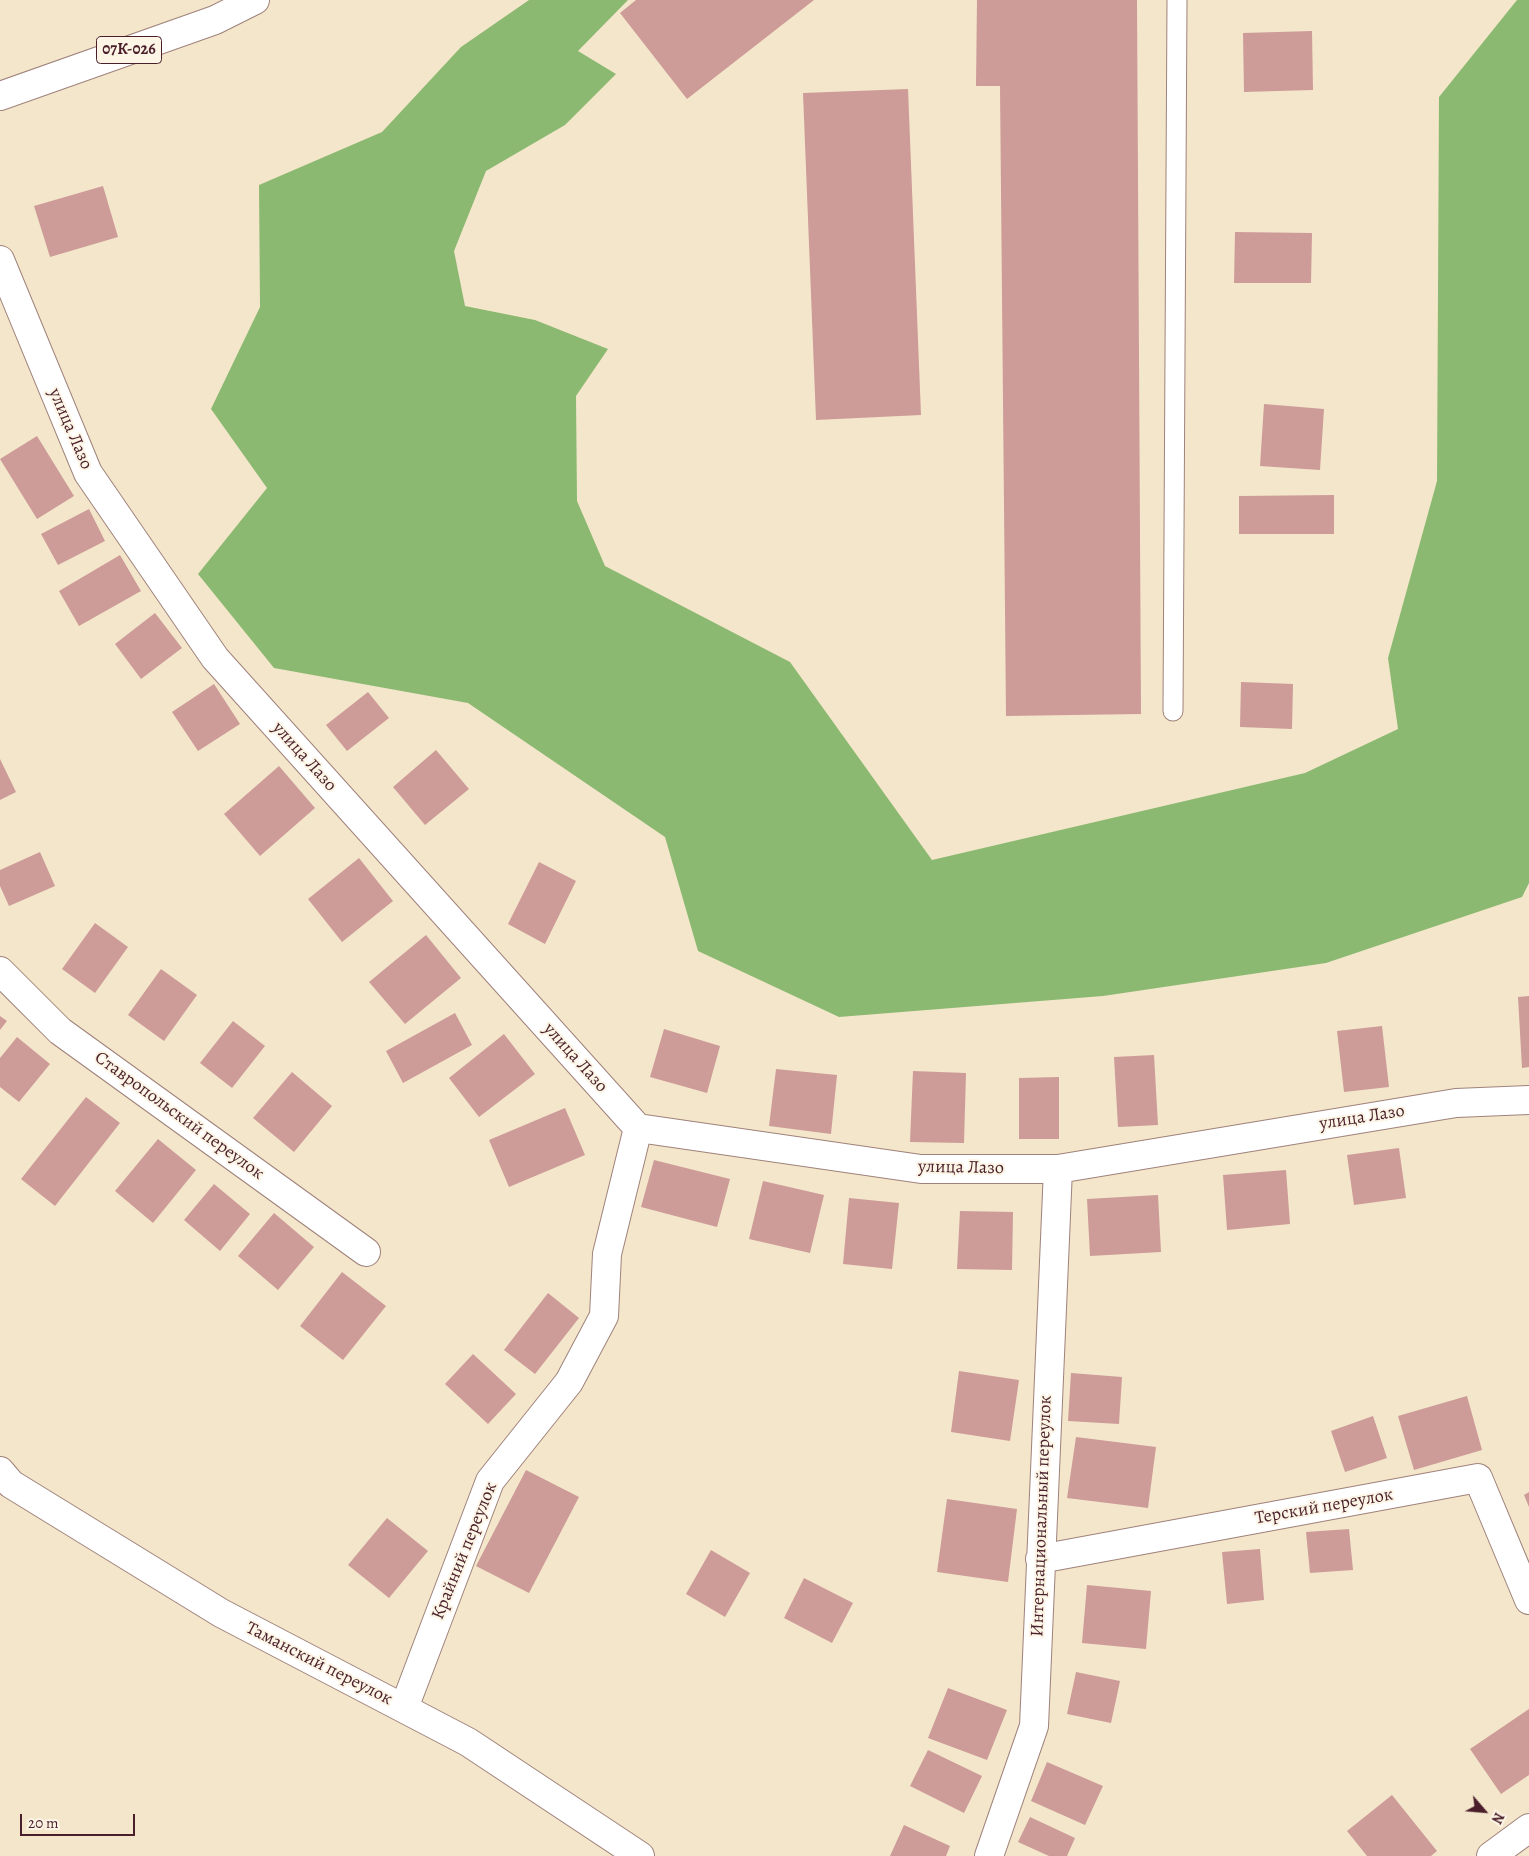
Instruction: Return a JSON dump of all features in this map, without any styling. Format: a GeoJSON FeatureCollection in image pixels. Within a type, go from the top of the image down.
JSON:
{"type":"FeatureCollection","features":[{"type":"Feature","properties":{"kind":"street","name":"07К-026"},"geometry":{"type":"LineString","coordinates":[[0,96],[215,20],[255,0]]}},
{"type":"Feature","properties":{"kind":"street","name":"улица Лазо"},"geometry":{"type":"LineString","coordinates":[[0,260],[88,473],[215,658],[638,1128],[920,1169],[1058,1169],[1456,1103],[1529,1100]]}},
{"type":"Feature","properties":{"kind":"street","name":"Ставропольский переулок"},"geometry":{"type":"LineString","coordinates":[[0,971],[60,1031],[366,1252]]}},
{"type":"Feature","properties":{"kind":"street","name":"Крайний переулок"},"geometry":{"type":"LineString","coordinates":[[404,1708],[490,1481],[569,1382],[604,1316],[607,1254],[638,1128]]}},
{"type":"Feature","properties":{"kind":"street","name":"Интернациональный переулок"},"geometry":{"type":"LineString","coordinates":[[989,1856],[1034,1726],[1058,1169]]}},
{"type":"Feature","properties":{"kind":"street","name":"Таманский переулок"},"geometry":{"type":"LineString","coordinates":[[0,1472],[11,1484],[221,1613],[468,1742],[640,1856]]}},
{"type":"Feature","properties":{"kind":"street","name":"Терский переулок"},"geometry":{"type":"LineString","coordinates":[[1040,1559],[1478,1478],[1529,1600]]}},
{"type":"Feature","properties":{"kind":"street"},"geometry":{"type":"LineString","coordinates":[[1491,1856],[1529,1828]]}},
{"type":"Feature","properties":{"kind":"lane"},"geometry":{"type":"LineString","coordinates":[[1173,711],[1177,0]]}},
{"type":"Feature","properties":{"kind":"green space"},"geometry":{"type":"Polygon","coordinates":[[[529,0],[628,0],[578,51],[616,74],[565,125],[486,171],[454,251],[465,306],[535,320],[608,349],[576,396],[577,501],[605,566],[790,662],[932,860],[1305,773],[1398,729],[1388,658],[1437,481],[1439,97],[1517,0],[1529,0],[1529,883],[1522,897],[1326,963],[1103,996],[839,1017],[698,951],[665,837],[468,703],[274,668],[198,574],[267,488],[211,409],[260,307],[259,185],[382,132],[461,47],[529,0]]]}},
{"type":"Feature","properties":{"kind":"building"},"geometry":{"type":"Polygon","coordinates":[[[636,0],[814,0],[687,99],[620,13],[636,0]]]}},
{"type":"Feature","properties":{"kind":"building"},"geometry":{"type":"Polygon","coordinates":[[[977,0],[1137,0],[1141,714],[1006,716],[1000,86],[976,86],[977,0]]]}},
{"type":"Feature","properties":{"kind":"building"},"geometry":{"type":"Polygon","coordinates":[[[1312,31],[1313,90],[1244,92],[1243,33],[1312,31]]]}},
{"type":"Feature","properties":{"kind":"building"},"geometry":{"type":"Polygon","coordinates":[[[908,89],[921,415],[816,420],[803,93],[908,89]]]}},
{"type":"Feature","properties":{"kind":"building"},"geometry":{"type":"Polygon","coordinates":[[[103,186],[118,237],[50,257],[34,206],[103,186]]]}},
{"type":"Feature","properties":{"kind":"building"},"geometry":{"type":"Polygon","coordinates":[[[1235,232],[1312,233],[1311,283],[1234,283],[1235,232]]]}},
{"type":"Feature","properties":{"kind":"building"},"geometry":{"type":"Polygon","coordinates":[[[1264,404],[1324,409],[1320,470],[1260,466],[1264,404]]]}},
{"type":"Feature","properties":{"kind":"building"},"geometry":{"type":"Polygon","coordinates":[[[37,436],[74,496],[37,519],[0,459],[37,436]]]}},
{"type":"Feature","properties":{"kind":"building"},"geometry":{"type":"Polygon","coordinates":[[[1334,495],[1334,534],[1239,534],[1239,496],[1334,495]]]}},
{"type":"Feature","properties":{"kind":"building"},"geometry":{"type":"Polygon","coordinates":[[[89,509],[105,541],[58,565],[41,534],[89,509]]]}},
{"type":"Feature","properties":{"kind":"building"},"geometry":{"type":"Polygon","coordinates":[[[120,555],[141,591],[79,626],[59,591],[120,555]]]}},
{"type":"Feature","properties":{"kind":"building"},"geometry":{"type":"Polygon","coordinates":[[[155,613],[182,648],[141,679],[115,644],[155,613]]]}},
{"type":"Feature","properties":{"kind":"building"},"geometry":{"type":"Polygon","coordinates":[[[1241,682],[1293,684],[1292,729],[1240,727],[1241,682]]]}},
{"type":"Feature","properties":{"kind":"building"},"geometry":{"type":"Polygon","coordinates":[[[214,684],[240,724],[198,751],[172,712],[214,684]]]}},
{"type":"Feature","properties":{"kind":"building"},"geometry":{"type":"Polygon","coordinates":[[[368,692],[389,718],[347,751],[326,725],[368,692]]]}},
{"type":"Feature","properties":{"kind":"building"},"geometry":{"type":"Polygon","coordinates":[[[436,750],[469,789],[425,825],[393,787],[436,750]]]}},
{"type":"Feature","properties":{"kind":"building"},"geometry":{"type":"Polygon","coordinates":[[[0,759],[16,792],[0,800],[0,759]]]}},
{"type":"Feature","properties":{"kind":"building"},"geometry":{"type":"Polygon","coordinates":[[[279,766],[315,808],[260,856],[224,814],[279,766]]]}},
{"type":"Feature","properties":{"kind":"building"},"geometry":{"type":"Polygon","coordinates":[[[40,852],[55,886],[9,906],[0,886],[0,870],[40,852]]]}},
{"type":"Feature","properties":{"kind":"building"},"geometry":{"type":"Polygon","coordinates":[[[359,858],[393,901],[342,942],[308,899],[359,858]]]}},
{"type":"Feature","properties":{"kind":"building"},"geometry":{"type":"Polygon","coordinates":[[[539,862],[576,881],[545,944],[508,924],[539,862]]]}},
{"type":"Feature","properties":{"kind":"building"},"geometry":{"type":"Polygon","coordinates":[[[95,923],[128,947],[95,993],[62,969],[95,923]]]}},
{"type":"Feature","properties":{"kind":"building"},"geometry":{"type":"Polygon","coordinates":[[[426,935],[461,978],[405,1024],[369,982],[426,935]]]}},
{"type":"Feature","properties":{"kind":"building"},"geometry":{"type":"Polygon","coordinates":[[[161,969],[197,995],[164,1041],[128,1015],[161,969]]]}},
{"type":"Feature","properties":{"kind":"building"},"geometry":{"type":"Polygon","coordinates":[[[1529,996],[1529,1067],[1522,1068],[1518,997],[1529,996]]]}},
{"type":"Feature","properties":{"kind":"building"},"geometry":{"type":"Polygon","coordinates":[[[455,1013],[472,1045],[403,1083],[386,1051],[455,1013]]]}},
{"type":"Feature","properties":{"kind":"building"},"geometry":{"type":"Polygon","coordinates":[[[0,1016],[7,1021],[0,1030],[0,1016]]]}},
{"type":"Feature","properties":{"kind":"building"},"geometry":{"type":"Polygon","coordinates":[[[233,1021],[265,1046],[232,1088],[200,1063],[233,1021]]]}},
{"type":"Feature","properties":{"kind":"building"},"geometry":{"type":"Polygon","coordinates":[[[1382,1026],[1389,1087],[1344,1092],[1337,1031],[1382,1026]]]}},
{"type":"Feature","properties":{"kind":"building"},"geometry":{"type":"Polygon","coordinates":[[[664,1029],[720,1046],[707,1093],[650,1077],[664,1029]]]}},
{"type":"Feature","properties":{"kind":"building"},"geometry":{"type":"Polygon","coordinates":[[[504,1034],[535,1074],[479,1117],[449,1078],[504,1034]]]}},
{"type":"Feature","properties":{"kind":"building"},"geometry":{"type":"Polygon","coordinates":[[[17,1037],[50,1064],[19,1102],[0,1087],[0,1058],[17,1037]]]}},
{"type":"Feature","properties":{"kind":"building"},"geometry":{"type":"Polygon","coordinates":[[[1154,1055],[1158,1125],[1118,1127],[1114,1057],[1154,1055]]]}},
{"type":"Feature","properties":{"kind":"building"},"geometry":{"type":"Polygon","coordinates":[[[776,1069],[837,1075],[831,1134],[769,1126],[776,1069]]]}},
{"type":"Feature","properties":{"kind":"building"},"geometry":{"type":"Polygon","coordinates":[[[913,1071],[966,1073],[964,1143],[910,1142],[913,1071]]]}},
{"type":"Feature","properties":{"kind":"building"},"geometry":{"type":"Polygon","coordinates":[[[292,1072],[332,1106],[294,1152],[253,1118],[292,1072]]]}},
{"type":"Feature","properties":{"kind":"building"},"geometry":{"type":"Polygon","coordinates":[[[1059,1077],[1059,1139],[1019,1139],[1019,1078],[1059,1077]]]}},
{"type":"Feature","properties":{"kind":"building"},"geometry":{"type":"Polygon","coordinates":[[[86,1097],[120,1123],[55,1206],[21,1179],[86,1097]]]}},
{"type":"Feature","properties":{"kind":"building"},"geometry":{"type":"Polygon","coordinates":[[[565,1108],[585,1155],[509,1187],[489,1140],[565,1108]]]}},
{"type":"Feature","properties":{"kind":"building"},"geometry":{"type":"Polygon","coordinates":[[[158,1139],[196,1170],[153,1223],[115,1191],[158,1139]]]}},
{"type":"Feature","properties":{"kind":"building"},"geometry":{"type":"Polygon","coordinates":[[[1399,1148],[1406,1198],[1354,1205],[1347,1155],[1399,1148]]]}},
{"type":"Feature","properties":{"kind":"building"},"geometry":{"type":"Polygon","coordinates":[[[654,1160],[730,1179],[717,1227],[641,1207],[654,1160]]]}},
{"type":"Feature","properties":{"kind":"building"},"geometry":{"type":"Polygon","coordinates":[[[1286,1170],[1290,1224],[1227,1230],[1223,1175],[1286,1170]]]}},
{"type":"Feature","properties":{"kind":"building"},"geometry":{"type":"Polygon","coordinates":[[[763,1181],[824,1195],[810,1253],[749,1239],[763,1181]]]}},
{"type":"Feature","properties":{"kind":"building"},"geometry":{"type":"Polygon","coordinates":[[[214,1184],[250,1214],[220,1251],[184,1220],[214,1184]]]}},
{"type":"Feature","properties":{"kind":"building"},"geometry":{"type":"Polygon","coordinates":[[[1158,1195],[1161,1252],[1090,1256],[1087,1199],[1158,1195]]]}},
{"type":"Feature","properties":{"kind":"building"},"geometry":{"type":"Polygon","coordinates":[[[849,1198],[899,1203],[892,1269],[843,1264],[849,1198]]]}},
{"type":"Feature","properties":{"kind":"building"},"geometry":{"type":"Polygon","coordinates":[[[960,1211],[1013,1212],[1012,1270],[957,1269],[960,1211]]]}},
{"type":"Feature","properties":{"kind":"building"},"geometry":{"type":"Polygon","coordinates":[[[274,1213],[314,1247],[278,1290],[238,1256],[274,1213]]]}},
{"type":"Feature","properties":{"kind":"building"},"geometry":{"type":"Polygon","coordinates":[[[342,1272],[386,1306],[343,1360],[300,1326],[342,1272]]]}},
{"type":"Feature","properties":{"kind":"building"},"geometry":{"type":"Polygon","coordinates":[[[548,1293],[579,1318],[535,1374],[504,1350],[548,1293]]]}},
{"type":"Feature","properties":{"kind":"building"},"geometry":{"type":"Polygon","coordinates":[[[473,1354],[516,1394],[488,1424],[445,1384],[473,1354]]]}},
{"type":"Feature","properties":{"kind":"building"},"geometry":{"type":"Polygon","coordinates":[[[959,1371],[1019,1380],[1010,1441],[951,1432],[959,1371]]]}},
{"type":"Feature","properties":{"kind":"building"},"geometry":{"type":"Polygon","coordinates":[[[1071,1373],[1122,1377],[1119,1424],[1068,1421],[1071,1373]]]}},
{"type":"Feature","properties":{"kind":"building"},"geometry":{"type":"Polygon","coordinates":[[[1467,1396],[1482,1450],[1414,1470],[1398,1416],[1467,1396]]]}},
{"type":"Feature","properties":{"kind":"building"},"geometry":{"type":"Polygon","coordinates":[[[1373,1416],[1387,1458],[1345,1472],[1331,1431],[1373,1416]]]}},
{"type":"Feature","properties":{"kind":"building"},"geometry":{"type":"Polygon","coordinates":[[[1076,1437],[1156,1447],[1148,1508],[1067,1498],[1076,1437]]]}},
{"type":"Feature","properties":{"kind":"building"},"geometry":{"type":"Polygon","coordinates":[[[526,1470],[579,1497],[529,1593],[476,1566],[526,1470]]]}},
{"type":"Feature","properties":{"kind":"building"},"geometry":{"type":"Polygon","coordinates":[[[1529,1492],[1529,1507],[1524,1495],[1529,1492]]]}},
{"type":"Feature","properties":{"kind":"building"},"geometry":{"type":"Polygon","coordinates":[[[947,1499],[1017,1509],[1008,1582],[937,1572],[947,1499]]]}},
{"type":"Feature","properties":{"kind":"building"},"geometry":{"type":"Polygon","coordinates":[[[387,1518],[428,1551],[389,1598],[348,1565],[387,1518]]]}},
{"type":"Feature","properties":{"kind":"building"},"geometry":{"type":"Polygon","coordinates":[[[1349,1529],[1353,1570],[1310,1573],[1306,1532],[1349,1529]]]}},
{"type":"Feature","properties":{"kind":"building"},"geometry":{"type":"Polygon","coordinates":[[[1260,1549],[1264,1600],[1227,1604],[1222,1552],[1260,1549]]]}},
{"type":"Feature","properties":{"kind":"building"},"geometry":{"type":"Polygon","coordinates":[[[711,1550],[750,1573],[725,1617],[686,1594],[711,1550]]]}},
{"type":"Feature","properties":{"kind":"building"},"geometry":{"type":"Polygon","coordinates":[[[804,1578],[853,1603],[832,1643],[784,1618],[804,1578]]]}},
{"type":"Feature","properties":{"kind":"building"},"geometry":{"type":"Polygon","coordinates":[[[1087,1585],[1151,1591],[1146,1649],[1082,1643],[1087,1585]]]}},
{"type":"Feature","properties":{"kind":"building"},"geometry":{"type":"Polygon","coordinates":[[[1076,1672],[1120,1681],[1111,1723],[1067,1714],[1076,1672]]]}},
{"type":"Feature","properties":{"kind":"building"},"geometry":{"type":"Polygon","coordinates":[[[948,1688],[1007,1710],[987,1760],[928,1738],[948,1688]]]}},
{"type":"Feature","properties":{"kind":"building"},"geometry":{"type":"Polygon","coordinates":[[[1529,1709],[1529,1775],[1501,1794],[1470,1749],[1529,1709]]]}},
{"type":"Feature","properties":{"kind":"building"},"geometry":{"type":"Polygon","coordinates":[[[928,1750],[982,1776],[964,1813],[910,1786],[928,1750]]]}},
{"type":"Feature","properties":{"kind":"building"},"geometry":{"type":"Polygon","coordinates":[[[1047,1762],[1103,1786],[1085,1825],[1031,1801],[1047,1762]]]}},
{"type":"Feature","properties":{"kind":"building"},"geometry":{"type":"Polygon","coordinates":[[[1392,1795],[1437,1851],[1431,1856],[1367,1856],[1347,1831],[1392,1795]]]}},
{"type":"Feature","properties":{"kind":"building"},"geometry":{"type":"Polygon","coordinates":[[[1030,1817],[1075,1838],[1067,1856],[1049,1856],[1018,1842],[1030,1817]]]}},
{"type":"Feature","properties":{"kind":"building"},"geometry":{"type":"Polygon","coordinates":[[[904,1825],[950,1846],[946,1856],[890,1856],[904,1825]]]}}]}
